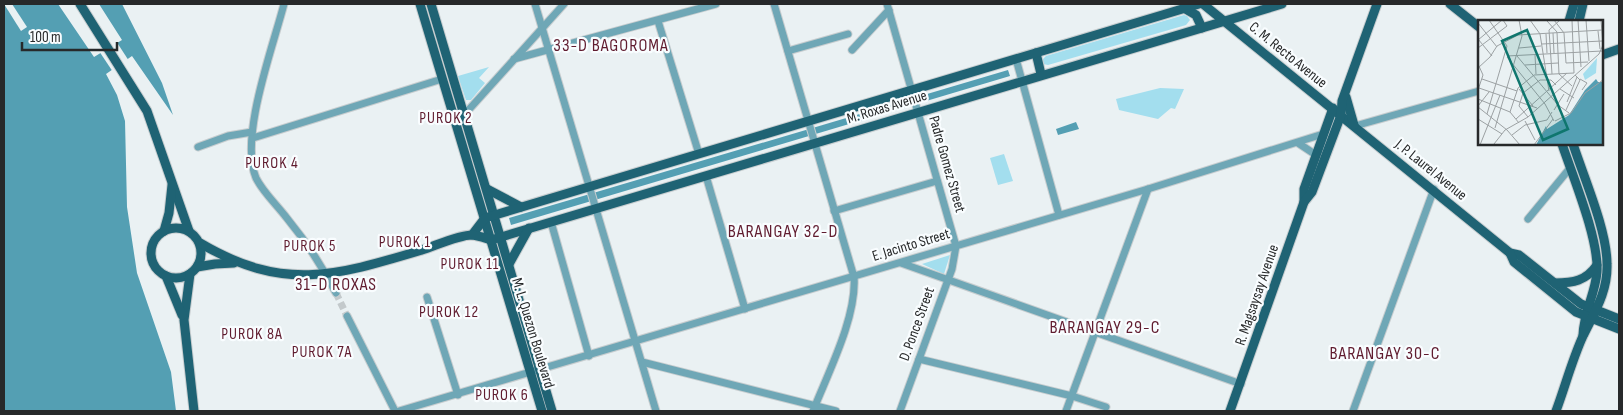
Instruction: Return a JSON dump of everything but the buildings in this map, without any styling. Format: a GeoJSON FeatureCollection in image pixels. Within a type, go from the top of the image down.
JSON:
{"type":"FeatureCollection","features":[{"type":"Feature","properties":{"kind":"main road"},"geometry":{"type":"LineString","coordinates":[[80,4],[123,68],[148,111],[189,231],[200,243],[239,264]]}},
{"type":"Feature","properties":{"kind":"main road","name":"M. L. Quezon Boulevard"},"geometry":{"type":"LineString","coordinates":[[420,4],[491,240],[536,372],[552,411]]}},
{"type":"Feature","properties":{"kind":"main road","name":"M. L. Quezon Boulevard"},"geometry":{"type":"LineString","coordinates":[[431,4],[509,264],[536,372],[542,411]]}},
{"type":"Feature","properties":{"kind":"main road","name":"M. Roxas Avenue"},"geometry":{"type":"LineString","coordinates":[[491,240],[706,176],[812,132],[915,101],[1016,59],[1201,4]]}},
{"type":"Feature","properties":{"kind":"main road","name":"C. M. Recto Avenue"},"geometry":{"type":"LineString","coordinates":[[1201,4],[1333,108]]}},
{"type":"Feature","properties":{"kind":"main road","name":"M. Roxas Avenue"},"geometry":{"type":"LineString","coordinates":[[485,218],[699,154],[812,132],[915,101],[1021,80],[1226,22],[1282,4]]}},
{"type":"Feature","properties":{"kind":"main road"},"geometry":{"type":"LineString","coordinates":[[1333,108],[1342,101],[1377,4]]}},
{"type":"Feature","properties":{"kind":"main road"},"geometry":{"type":"LineString","coordinates":[[1450,4],[1478,26]]}},
{"type":"Feature","properties":{"kind":"main road"},"geometry":{"type":"LineString","coordinates":[[1569,20],[1574,4]]}},
{"type":"Feature","properties":{"kind":"main road"},"geometry":{"type":"LineString","coordinates":[[1579,20],[1584,4]]}},
{"type":"Feature","properties":{"kind":"main road"},"geometry":{"type":"LineString","coordinates":[[1184,8],[1198,16],[1202,28]]}},
{"type":"Feature","properties":{"kind":"main road"},"geometry":{"type":"LineString","coordinates":[[1604,53],[1619,49]]}},
{"type":"Feature","properties":{"kind":"main road"},"geometry":{"type":"LineString","coordinates":[[1036,53],[1041,74]]}},
{"type":"Feature","properties":{"kind":"main road"},"geometry":{"type":"LineString","coordinates":[[1334,131],[1353,125],[1346,91]]}},
{"type":"Feature","properties":{"kind":"main road","name":"R. Magsaysay Avenue"},"geometry":{"type":"LineString","coordinates":[[1231,411],[1304,202],[1312,192],[1341,115],[1342,101]]}},
{"type":"Feature","properties":{"kind":"main road","name":"J. P. Laurel Avenue"},"geometry":{"type":"LineString","coordinates":[[1333,108],[1510,253],[1514,262],[1573,311],[1619,329]]}},
{"type":"Feature","properties":{"kind":"main road","name":"R. Magsaysay Avenue"},"geometry":{"type":"LineString","coordinates":[[1304,202],[1304,189],[1333,108]]}},
{"type":"Feature","properties":{"kind":"main road"},"geometry":{"type":"LineString","coordinates":[[1562,145],[1592,237],[1597,265],[1592,309]]}},
{"type":"Feature","properties":{"kind":"main road"},"geometry":{"type":"LineString","coordinates":[[1556,411],[1607,272],[1607,256],[1602,235],[1572,145]]}},
{"type":"Feature","properties":{"kind":"main road"},"geometry":{"type":"LineString","coordinates":[[164,231],[170,206],[172,180]]}},
{"type":"Feature","properties":{"kind":"main road"},"geometry":{"type":"LineString","coordinates":[[487,189],[522,207]]}},
{"type":"Feature","properties":{"kind":"main road"},"geometry":{"type":"LineString","coordinates":[[472,235],[485,218]]}},
{"type":"Feature","properties":{"kind":"main road"},"geometry":{"type":"LineString","coordinates":[[189,231],[176,228],[164,231],[153,242],[151,257],[158,271],[166,276],[181,278],[190,274],[197,267],[202,253],[200,243]]}},
{"type":"Feature","properties":{"kind":"main road"},"geometry":{"type":"LineString","coordinates":[[509,264],[529,228]]}},
{"type":"Feature","properties":{"kind":"main road"},"geometry":{"type":"LineString","coordinates":[[197,267],[214,264],[239,264],[282,274],[326,274],[372,266],[472,235],[491,240]]}},
{"type":"Feature","properties":{"kind":"main road"},"geometry":{"type":"LineString","coordinates":[[1592,237],[1602,235]]}},
{"type":"Feature","properties":{"kind":"main road","name":"J. P. Laurel Avenue"},"geometry":{"type":"LineString","coordinates":[[1510,253],[1519,255],[1592,309],[1619,319]]}},
{"type":"Feature","properties":{"kind":"main road"},"geometry":{"type":"LineString","coordinates":[[1555,283],[1571,283],[1582,280],[1597,265]]}},
{"type":"Feature","properties":{"kind":"main road"},"geometry":{"type":"LineString","coordinates":[[190,274],[184,320],[194,411]]}},
{"type":"Feature","properties":{"kind":"main road"},"geometry":{"type":"LineString","coordinates":[[166,276],[184,320]]}},
{"type":"Feature","properties":{"kind":"street"},"geometry":{"type":"LineString","coordinates":[[284,4],[253,114],[252,135],[256,177],[326,274],[336,293]]}},
{"type":"Feature","properties":{"kind":"street"},"geometry":{"type":"LineString","coordinates":[[535,4],[656,411]]}},
{"type":"Feature","properties":{"kind":"street"},"geometry":{"type":"LineString","coordinates":[[464,115],[564,4]]}},
{"type":"Feature","properties":{"kind":"street"},"geometry":{"type":"LineString","coordinates":[[514,59],[716,4]]}},
{"type":"Feature","properties":{"kind":"street"},"geometry":{"type":"LineString","coordinates":[[774,4],[854,277],[855,290],[850,316],[814,409]]}},
{"type":"Feature","properties":{"kind":"street"},"geometry":{"type":"LineString","coordinates":[[852,50],[888,7]]}},
{"type":"Feature","properties":{"kind":"street","name":"Padre Gomez Street"},"geometry":{"type":"LineString","coordinates":[[888,7],[956,246]]}},
{"type":"Feature","properties":{"kind":"street"},"geometry":{"type":"LineString","coordinates":[[658,21],[699,154]]}},
{"type":"Feature","properties":{"kind":"street"},"geometry":{"type":"LineString","coordinates":[[788,50],[848,34]]}},
{"type":"Feature","properties":{"kind":"street"},"geometry":{"type":"LineString","coordinates":[[1016,59],[1059,215]]}},
{"type":"Feature","properties":{"kind":"street"},"geometry":{"type":"LineString","coordinates":[[198,147],[228,136],[252,135],[442,79]]}},
{"type":"Feature","properties":{"kind":"street"},"geometry":{"type":"LineString","coordinates":[[1353,125],[1478,91]]}},
{"type":"Feature","properties":{"kind":"street","name":"E. Jacinto Street"},"geometry":{"type":"LineString","coordinates":[[399,411],[458,396],[1148,189],[1323,134]]}},
{"type":"Feature","properties":{"kind":"street"},"geometry":{"type":"LineString","coordinates":[[1298,143],[1316,155]]}},
{"type":"Feature","properties":{"kind":"street"},"geometry":{"type":"LineString","coordinates":[[1528,219],[1570,168]]}},
{"type":"Feature","properties":{"kind":"street"},"geometry":{"type":"LineString","coordinates":[[706,176],[745,309]]}},
{"type":"Feature","properties":{"kind":"street"},"geometry":{"type":"LineString","coordinates":[[834,211],[937,181]]}},
{"type":"Feature","properties":{"kind":"street"},"geometry":{"type":"LineString","coordinates":[[1066,411],[1148,189]]}},
{"type":"Feature","properties":{"kind":"street"},"geometry":{"type":"LineString","coordinates":[[1353,411],[1434,189]]}},
{"type":"Feature","properties":{"kind":"street"},"geometry":{"type":"LineString","coordinates":[[551,222],[589,356]]}},
{"type":"Feature","properties":{"kind":"street","name":"D. Ponce Street"},"geometry":{"type":"LineString","coordinates":[[900,411],[948,280],[956,246]]}},
{"type":"Feature","properties":{"kind":"street"},"geometry":{"type":"LineString","coordinates":[[900,263],[1095,334],[1240,384]]}},
{"type":"Feature","properties":{"kind":"street"},"geometry":{"type":"LineString","coordinates":[[427,297],[458,396]]}},
{"type":"Feature","properties":{"kind":"street"},"geometry":{"type":"LineString","coordinates":[[347,316],[395,411]]}},
{"type":"Feature","properties":{"kind":"street"},"geometry":{"type":"LineString","coordinates":[[919,359],[1072,396],[1106,407]]}},
{"type":"Feature","properties":{"kind":"street"},"geometry":{"type":"LineString","coordinates":[[642,362],[814,409],[836,411]]}},
{"type":"Feature","properties":{"kind":"shaded area"},"geometry":{"type":"Polygon","coordinates":[[[4,4],[58,4],[94,57],[122,40],[99,4],[122,4],[162,83],[173,115],[132,56],[106,74],[117,95],[125,121],[127,207],[137,273],[171,372],[176,411],[4,411],[4,4]]]}},
{"type":"Feature","properties":{"kind":"shaded area"},"geometry":{"type":"Polygon","coordinates":[[[1184,15],[1190,20],[1186,25],[1048,65],[1043,64],[1042,60],[1046,56],[1184,15]]]}},
{"type":"Feature","properties":{"kind":"shaded area"},"geometry":{"type":"Polygon","coordinates":[[[489,67],[479,78],[485,83],[471,100],[466,100],[458,76],[489,67]]]}},
{"type":"Feature","properties":{"kind":"shaded area"},"geometry":{"type":"Polygon","coordinates":[[[1008,70],[1010,76],[511,225],[509,218],[1008,70]]]}},
{"type":"Feature","properties":{"kind":"shaded area"},"geometry":{"type":"Polygon","coordinates":[[[1160,88],[1184,89],[1175,109],[1171,108],[1158,119],[1119,110],[1116,99],[1160,88]]]}},
{"type":"Feature","properties":{"kind":"shaded area"},"geometry":{"type":"Polygon","coordinates":[[[1076,122],[1079,129],[1058,135],[1056,129],[1076,122]]]}},
{"type":"Feature","properties":{"kind":"shaded area"},"geometry":{"type":"Polygon","coordinates":[[[1004,154],[1013,181],[998,185],[990,158],[1004,154]]]}},
{"type":"Feature","properties":{"kind":"shaded area"},"geometry":{"type":"Polygon","coordinates":[[[950,255],[944,274],[922,264],[950,255]]]}},
{"type":"Feature","properties":{"kind":"pier"},"geometry":{"type":"Polygon","coordinates":[[[4,4],[12,4],[27,27],[21,31],[4,4]]]}},
{"type":"Feature","properties":{"kind":"pier"},"geometry":{"type":"Polygon","coordinates":[[[116,41],[129,61],[113,72],[99,51],[116,41]]]}},
{"type":"Feature","properties":{"kind":"tunnel"},"geometry":{"type":"LineString","coordinates":[[336,293],[347,316]]}},
{"type":"Feature","properties":{"kind":"district","name":"33-D BAGOROMA"},"geometry":{"type":"Point","coordinates":[611,45]}},
{"type":"Feature","properties":{"kind":"district","name":"PUROK 2"},"geometry":{"type":"Point","coordinates":[446,118]}},
{"type":"Feature","properties":{"kind":"district","name":"PUROK 4"},"geometry":{"type":"Point","coordinates":[272,163]}},
{"type":"Feature","properties":{"kind":"district","name":"BARANGAY 32-D"},"geometry":{"type":"Point","coordinates":[783,231]}},
{"type":"Feature","properties":{"kind":"district","name":"PUROK 1"},"geometry":{"type":"Point","coordinates":[405,242]}},
{"type":"Feature","properties":{"kind":"district","name":"PUROK 5"},"geometry":{"type":"Point","coordinates":[310,246]}},
{"type":"Feature","properties":{"kind":"district","name":"PUROK 11"},"geometry":{"type":"Point","coordinates":[470,264]}},
{"type":"Feature","properties":{"kind":"district","name":"31-D ROXAS"},"geometry":{"type":"Point","coordinates":[336,284]}},
{"type":"Feature","properties":{"kind":"district","name":"PUROK 12"},"geometry":{"type":"Point","coordinates":[449,312]}},
{"type":"Feature","properties":{"kind":"district","name":"BARANGAY 29-C"},"geometry":{"type":"Point","coordinates":[1105,327]}},
{"type":"Feature","properties":{"kind":"district","name":"PUROK 8A"},"geometry":{"type":"Point","coordinates":[252,334]}},
{"type":"Feature","properties":{"kind":"district","name":"PUROK 7A"},"geometry":{"type":"Point","coordinates":[322,352]}},
{"type":"Feature","properties":{"kind":"district","name":"BARANGAY 30-C"},"geometry":{"type":"Point","coordinates":[1385,353]}},
{"type":"Feature","properties":{"kind":"district","name":"PUROK 6"},"geometry":{"type":"Point","coordinates":[502,395]}}]}
